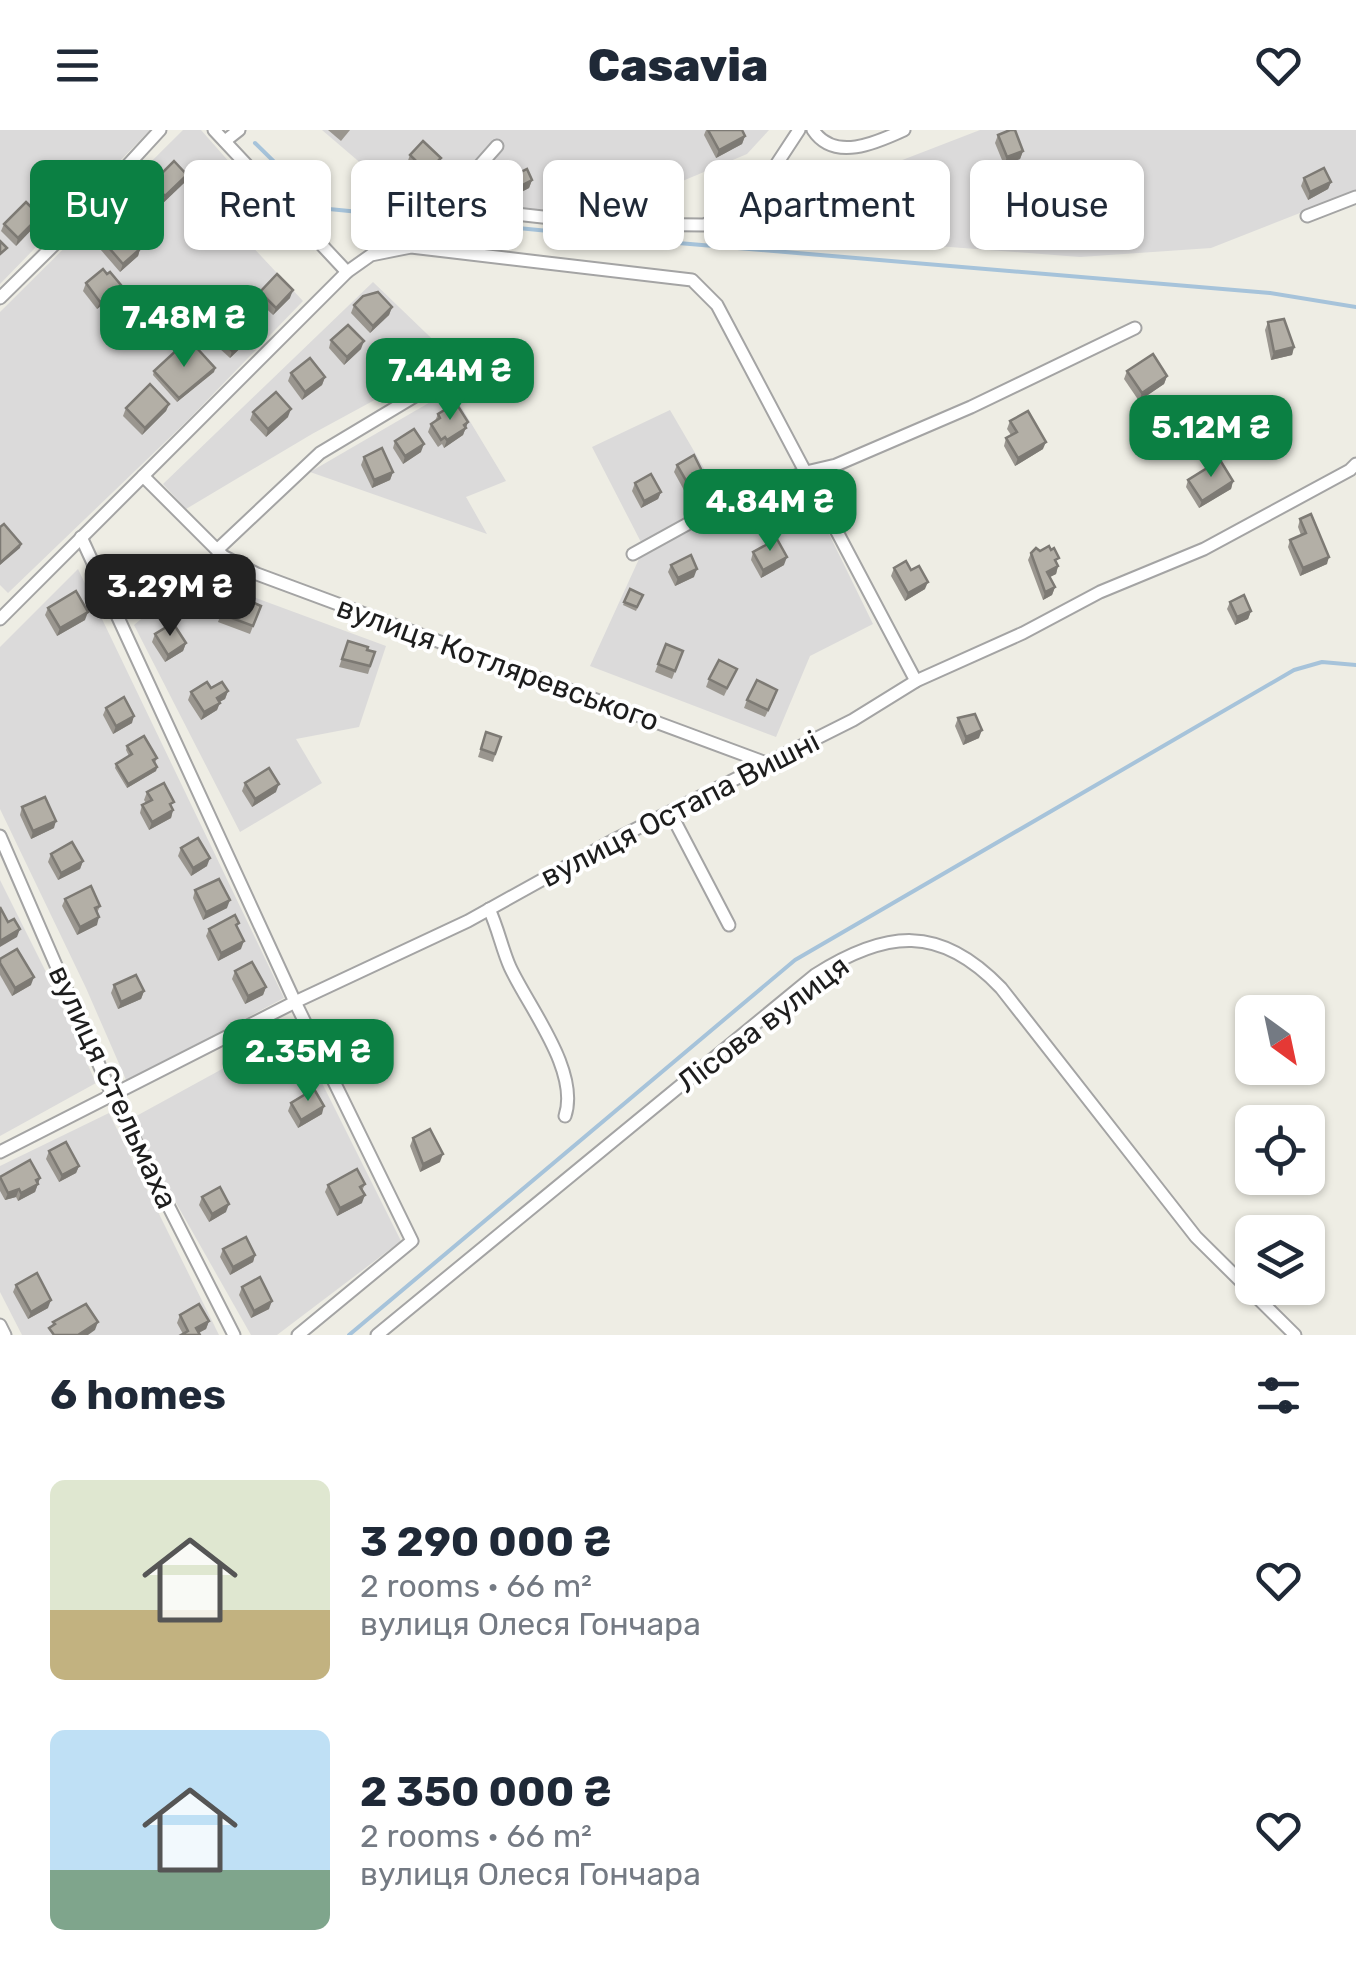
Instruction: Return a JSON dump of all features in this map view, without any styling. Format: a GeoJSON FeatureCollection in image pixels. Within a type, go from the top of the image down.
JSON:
{"type":"FeatureCollection","features":[{"type":"Feature","properties":{"kind":"street"},"geometry":{"type":"LineString","coordinates":[[0,298],[160,130]]}},
{"type":"Feature","properties":{"kind":"street"},"geometry":{"type":"LineString","coordinates":[[214,130],[348,272]]}},
{"type":"Feature","properties":{"kind":"street"},"geometry":{"type":"LineString","coordinates":[[225,142],[239,130]]}},
{"type":"Feature","properties":{"kind":"street"},"geometry":{"type":"LineString","coordinates":[[497,146],[444,206],[604,224],[704,225],[732,213],[757,194],[799,130]]}},
{"type":"Feature","properties":{"kind":"street"},"geometry":{"type":"LineString","coordinates":[[813,130],[830,146],[846,148],[904,130]]}},
{"type":"Feature","properties":{"kind":"street"},"geometry":{"type":"LineString","coordinates":[[1307,216],[1356,198]]}},
{"type":"Feature","properties":{"kind":"street"},"geometry":{"type":"LineString","coordinates":[[0,618],[348,272],[371,255],[411,247],[692,280],[717,305],[916,681]]}},
{"type":"Feature","properties":{"kind":"street"},"geometry":{"type":"LineString","coordinates":[[633,554],[722,505],[806,472],[836,466],[971,407],[1135,328]]}},
{"type":"Feature","properties":{"kind":"street"},"geometry":{"type":"LineString","coordinates":[[217,550],[320,453],[455,372]]}},
{"type":"Feature","properties":{"kind":"street","name":"вулиця Остапа Вишні"},"geometry":{"type":"LineString","coordinates":[[0,1152],[489,909],[853,720],[916,681],[1023,634],[1100,592],[1204,549],[1356,464]]}},
{"type":"Feature","properties":{"kind":"street","name":"вулиця Котляревського"},"geometry":{"type":"LineString","coordinates":[[143,476],[217,550],[257,574],[769,764]]}},
{"type":"Feature","properties":{"kind":"street"},"geometry":{"type":"LineString","coordinates":[[81,537],[296,1002],[412,1241],[298,1335]]}},
{"type":"Feature","properties":{"kind":"street"},"geometry":{"type":"LineString","coordinates":[[671,814],[729,925]]}},
{"type":"Feature","properties":{"kind":"street","name":"вулиця Стельмаха"},"geometry":{"type":"LineString","coordinates":[[0,836],[113,1097],[234,1335]]}},
{"type":"Feature","properties":{"kind":"street"},"geometry":{"type":"LineString","coordinates":[[489,909],[508,964],[547,1034],[568,1087],[570,1101],[565,1116]]}},
{"type":"Feature","properties":{"kind":"street","name":"Лісова вулиця"},"geometry":{"type":"LineString","coordinates":[[377,1335],[816,976],[869,947],[902,941],[929,941],[978,963],[1196,1237],[1295,1335]]}},
{"type":"Feature","properties":{"kind":"street"},"geometry":{"type":"LineString","coordinates":[[0,1325],[5,1335]]}},
{"type":"Feature","properties":{"kind":"shaded area"},"geometry":{"type":"Polygon","coordinates":[[[0,130],[150,130],[121,160],[30,160],[30,250],[33,250],[0,284],[0,130]]]}},
{"type":"Feature","properties":{"kind":"shaded area"},"geometry":{"type":"Polygon","coordinates":[[[183,130],[201,130],[228,160],[184,160],[184,250],[255,250],[303,301],[188,420],[8,593],[0,585],[0,312],[62,250],[164,250],[164,160],[153,160],[183,130]]]}},
{"type":"Feature","properties":{"kind":"shaded area"},"geometry":{"type":"Polygon","coordinates":[[[322,130],[769,130],[747,154],[733,160],[704,160],[704,172],[684,180],[684,160],[543,160],[543,214],[523,212],[523,160],[357,160],[322,130]]]}},
{"type":"Feature","properties":{"kind":"shaded area"},"geometry":{"type":"Polygon","coordinates":[[[980,130],[1356,130],[1356,191],[1211,248],[1080,257],[989,250],[1144,250],[1144,160],[970,160],[970,249],[950,247],[950,160],[902,160],[980,130]]]}},
{"type":"Feature","properties":{"kind":"shaded area"},"geometry":{"type":"Polygon","coordinates":[[[373,282],[452,358],[312,434],[186,509],[163,484],[373,282]]]}},
{"type":"Feature","properties":{"kind":"shaded area"},"geometry":{"type":"Polygon","coordinates":[[[451,390],[506,481],[466,497],[487,534],[310,472],[451,390]]]}},
{"type":"Feature","properties":{"kind":"shaded area"},"geometry":{"type":"Polygon","coordinates":[[[670,410],[729,511],[797,482],[806,487],[873,624],[810,656],[776,737],[590,666],[644,548],[592,447],[670,410]]]}},
{"type":"Feature","properties":{"kind":"shaded area"},"geometry":{"type":"Polygon","coordinates":[[[78,569],[284,998],[127,1082],[0,809],[0,647],[78,569]]]}},
{"type":"Feature","properties":{"kind":"shaded area"},"geometry":{"type":"Polygon","coordinates":[[[194,575],[386,646],[359,727],[296,739],[322,783],[240,832],[134,625],[194,575]]]}},
{"type":"Feature","properties":{"kind":"shaded area"},"geometry":{"type":"Polygon","coordinates":[[[0,880],[96,1083],[0,1136],[0,880]]]}},
{"type":"Feature","properties":{"kind":"shaded area"},"geometry":{"type":"Polygon","coordinates":[[[295,1029],[401,1241],[277,1335],[251,1335],[129,1120],[295,1029]]]}},
{"type":"Feature","properties":{"kind":"shaded area"},"geometry":{"type":"Polygon","coordinates":[[[109,1113],[219,1335],[22,1335],[0,1292],[0,1166],[109,1113]]]}},
{"type":"Feature","properties":{"kind":"building"},"geometry":{"type":"Polygon","coordinates":[[[708,130],[742,130],[745,136],[719,150],[708,130]]]}},
{"type":"Feature","properties":{"kind":"building"},"geometry":{"type":"Polygon","coordinates":[[[1015,130],[1023,151],[1007,157],[998,135],[1015,130]]]}},
{"type":"Feature","properties":{"kind":"building"},"geometry":{"type":"Polygon","coordinates":[[[423,141],[441,158],[415,160],[410,155],[423,141]]]}},
{"type":"Feature","properties":{"kind":"building"},"geometry":{"type":"Polygon","coordinates":[[[174,161],[184,172],[184,178],[165,196],[164,195],[164,171],[174,161]]]}},
{"type":"Feature","properties":{"kind":"building"},"geometry":{"type":"Polygon","coordinates":[[[1324,168],[1331,182],[1310,192],[1304,178],[1324,168]]]}},
{"type":"Feature","properties":{"kind":"building"},"geometry":{"type":"Polygon","coordinates":[[[527,169],[532,180],[523,185],[523,171],[527,169]]]}},
{"type":"Feature","properties":{"kind":"building"},"geometry":{"type":"Polygon","coordinates":[[[26,202],[30,206],[30,226],[18,238],[4,224],[26,202]]]}},
{"type":"Feature","properties":{"kind":"building"},"geometry":{"type":"Polygon","coordinates":[[[111,250],[139,250],[123,264],[111,250]]]}},
{"type":"Feature","properties":{"kind":"building"},"geometry":{"type":"Polygon","coordinates":[[[103,269],[121,285],[100,302],[86,283],[103,269]]]}},
{"type":"Feature","properties":{"kind":"building"},"geometry":{"type":"Polygon","coordinates":[[[277,274],[293,290],[276,308],[260,292],[277,274]]]}},
{"type":"Feature","properties":{"kind":"building"},"geometry":{"type":"Polygon","coordinates":[[[378,292],[392,307],[373,326],[354,305],[363,296],[378,292]]]}},
{"type":"Feature","properties":{"kind":"building"},"geometry":{"type":"Polygon","coordinates":[[[239,313],[255,329],[232,351],[222,340],[224,327],[239,313]]]}},
{"type":"Feature","properties":{"kind":"building"},"geometry":{"type":"Polygon","coordinates":[[[1284,319],[1294,347],[1274,352],[1268,322],[1284,319]]]}},
{"type":"Feature","properties":{"kind":"building"},"geometry":{"type":"Polygon","coordinates":[[[348,325],[364,341],[347,357],[331,340],[348,325]]]}},
{"type":"Feature","properties":{"kind":"building"},"geometry":{"type":"Polygon","coordinates":[[[195,346],[215,368],[179,398],[154,371],[180,347],[187,354],[195,346]]]}},
{"type":"Feature","properties":{"kind":"building"},"geometry":{"type":"Polygon","coordinates":[[[1153,354],[1167,376],[1142,393],[1127,371],[1153,354]]]}},
{"type":"Feature","properties":{"kind":"building"},"geometry":{"type":"Polygon","coordinates":[[[310,358],[325,377],[305,392],[291,373],[310,358]]]}},
{"type":"Feature","properties":{"kind":"building"},"geometry":{"type":"Polygon","coordinates":[[[150,384],[169,404],[145,428],[126,408],[150,384]]]}},
{"type":"Feature","properties":{"kind":"building"},"geometry":{"type":"Polygon","coordinates":[[[276,392],[291,409],[268,429],[253,412],[276,392]]]}},
{"type":"Feature","properties":{"kind":"building"},"geometry":{"type":"Polygon","coordinates":[[[456,403],[468,422],[466,428],[441,440],[431,424],[440,418],[438,414],[456,403]]]}},
{"type":"Feature","properties":{"kind":"building"},"geometry":{"type":"Polygon","coordinates":[[[1028,411],[1046,442],[1018,458],[1006,438],[1017,432],[1010,421],[1028,411]]]}},
{"type":"Feature","properties":{"kind":"building"},"geometry":{"type":"Polygon","coordinates":[[[414,429],[424,444],[405,456],[395,441],[414,429]]]}},
{"type":"Feature","properties":{"kind":"building"},"geometry":{"type":"Polygon","coordinates":[[[382,448],[393,472],[374,480],[364,457],[382,448]]]}},
{"type":"Feature","properties":{"kind":"building"},"geometry":{"type":"Polygon","coordinates":[[[694,455],[704,475],[688,484],[677,465],[694,455]]]}},
{"type":"Feature","properties":{"kind":"building"},"geometry":{"type":"Polygon","coordinates":[[[1220,460],[1233,481],[1202,501],[1188,480],[1220,460]]]}},
{"type":"Feature","properties":{"kind":"building"},"geometry":{"type":"Polygon","coordinates":[[[651,474],[661,492],[644,501],[635,483],[651,474]]]}},
{"type":"Feature","properties":{"kind":"building"},"geometry":{"type":"Polygon","coordinates":[[[1311,514],[1329,557],[1303,568],[1290,540],[1306,533],[1300,519],[1311,514]]]}},
{"type":"Feature","properties":{"kind":"building"},"geometry":{"type":"Polygon","coordinates":[[[4,524],[21,544],[0,563],[0,527],[4,524]]]}},
{"type":"Feature","properties":{"kind":"building"},"geometry":{"type":"Polygon","coordinates":[[[777,539],[787,557],[763,570],[753,552],[777,539]]]}},
{"type":"Feature","properties":{"kind":"building"},"geometry":{"type":"Polygon","coordinates":[[[1049,546],[1059,558],[1055,560],[1058,566],[1047,572],[1055,587],[1045,592],[1031,553],[1049,546]]]}},
{"type":"Feature","properties":{"kind":"building"},"geometry":{"type":"Polygon","coordinates":[[[691,555],[697,569],[678,578],[671,565],[691,555]]]}},
{"type":"Feature","properties":{"kind":"building"},"geometry":{"type":"Polygon","coordinates":[[[906,561],[911,570],[919,566],[928,582],[908,593],[894,568],[906,561]]]}},
{"type":"Feature","properties":{"kind":"building"},"geometry":{"type":"Polygon","coordinates":[[[630,589],[643,595],[637,607],[624,602],[630,589]]]}},
{"type":"Feature","properties":{"kind":"building"},"geometry":{"type":"Polygon","coordinates":[[[76,591],[88,612],[60,628],[48,608],[76,591]]]}},
{"type":"Feature","properties":{"kind":"building"},"geometry":{"type":"Polygon","coordinates":[[[230,592],[261,606],[253,626],[221,614],[230,592]]]}},
{"type":"Feature","properties":{"kind":"building"},"geometry":{"type":"Polygon","coordinates":[[[1244,595],[1251,611],[1237,617],[1230,602],[1244,595]]]}},
{"type":"Feature","properties":{"kind":"building"},"geometry":{"type":"Polygon","coordinates":[[[173,623],[186,643],[168,655],[155,634],[173,623]]]}},
{"type":"Feature","properties":{"kind":"building"},"geometry":{"type":"Polygon","coordinates":[[[348,641],[375,652],[370,666],[342,659],[348,641]]]}},
{"type":"Feature","properties":{"kind":"building"},"geometry":{"type":"Polygon","coordinates":[[[666,644],[683,651],[675,671],[658,664],[666,644]]]}},
{"type":"Feature","properties":{"kind":"building"},"geometry":{"type":"Polygon","coordinates":[[[719,660],[737,669],[727,688],[709,679],[719,660]]]}},
{"type":"Feature","properties":{"kind":"building"},"geometry":{"type":"Polygon","coordinates":[[[757,680],[777,690],[768,710],[747,700],[757,680]]]}},
{"type":"Feature","properties":{"kind":"building"},"geometry":{"type":"Polygon","coordinates":[[[207,682],[211,688],[222,682],[228,691],[217,698],[220,703],[204,712],[191,692],[207,682]]]}},
{"type":"Feature","properties":{"kind":"building"},"geometry":{"type":"Polygon","coordinates":[[[124,697],[134,716],[116,726],[106,708],[124,697]]]}},
{"type":"Feature","properties":{"kind":"building"},"geometry":{"type":"Polygon","coordinates":[[[975,714],[982,730],[966,737],[958,718],[975,714]]]}},
{"type":"Feature","properties":{"kind":"building"},"geometry":{"type":"Polygon","coordinates":[[[486,732],[501,737],[495,754],[481,749],[486,732]]]}},
{"type":"Feature","properties":{"kind":"building"},"geometry":{"type":"Polygon","coordinates":[[[144,736],[157,758],[153,760],[157,767],[128,784],[116,764],[132,754],[127,746],[144,736]]]}},
{"type":"Feature","properties":{"kind":"building"},"geometry":{"type":"Polygon","coordinates":[[[269,768],[279,784],[255,799],[245,783],[269,768]]]}},
{"type":"Feature","properties":{"kind":"building"},"geometry":{"type":"Polygon","coordinates":[[[164,783],[174,802],[170,804],[173,810],[152,822],[142,805],[152,800],[147,792],[164,783]]]}},
{"type":"Feature","properties":{"kind":"building"},"geometry":{"type":"Polygon","coordinates":[[[45,797],[56,821],[33,831],[22,807],[45,797]]]}},
{"type":"Feature","properties":{"kind":"building"},"geometry":{"type":"Polygon","coordinates":[[[198,838],[210,858],[193,868],[181,848],[198,838]]]}},
{"type":"Feature","properties":{"kind":"building"},"geometry":{"type":"Polygon","coordinates":[[[72,842],[83,861],[61,873],[51,854],[72,842]]]}},
{"type":"Feature","properties":{"kind":"building"},"geometry":{"type":"Polygon","coordinates":[[[219,879],[230,900],[206,912],[195,890],[219,879]]]}},
{"type":"Feature","properties":{"kind":"building"},"geometry":{"type":"Polygon","coordinates":[[[91,886],[100,906],[95,908],[99,917],[80,927],[65,899],[91,886]]]}},
{"type":"Feature","properties":{"kind":"building"},"geometry":{"type":"Polygon","coordinates":[[[0,907],[8,922],[14,919],[20,929],[0,941],[0,907]]]}},
{"type":"Feature","properties":{"kind":"building"},"geometry":{"type":"Polygon","coordinates":[[[235,915],[244,941],[221,953],[209,929],[235,915]]]}},
{"type":"Feature","properties":{"kind":"building"},"geometry":{"type":"Polygon","coordinates":[[[17,949],[34,977],[15,988],[0,959],[17,949]]]}},
{"type":"Feature","properties":{"kind":"building"},"geometry":{"type":"Polygon","coordinates":[[[252,962],[266,987],[248,996],[235,971],[252,962]]]}},
{"type":"Feature","properties":{"kind":"building"},"geometry":{"type":"Polygon","coordinates":[[[136,975],[144,991],[121,1002],[114,985],[136,975]]]}},
{"type":"Feature","properties":{"kind":"building"},"geometry":{"type":"Polygon","coordinates":[[[283,1041],[293,1060],[272,1072],[262,1053],[283,1041]]]}},
{"type":"Feature","properties":{"kind":"building"},"geometry":{"type":"Polygon","coordinates":[[[314,1089],[324,1106],[301,1120],[291,1103],[314,1089]]]}},
{"type":"Feature","properties":{"kind":"building"},"geometry":{"type":"Polygon","coordinates":[[[430,1129],[443,1154],[423,1164],[413,1138],[430,1129]]]}},
{"type":"Feature","properties":{"kind":"building"},"geometry":{"type":"Polygon","coordinates":[[[66,1142],[79,1166],[62,1175],[49,1151],[66,1142]]]}},
{"type":"Feature","properties":{"kind":"building"},"geometry":{"type":"Polygon","coordinates":[[[30,1160],[40,1178],[36,1180],[38,1184],[21,1193],[19,1189],[8,1193],[0,1177],[30,1160]]]}},
{"type":"Feature","properties":{"kind":"building"},"geometry":{"type":"Polygon","coordinates":[[[357,1169],[365,1184],[360,1187],[365,1195],[340,1208],[328,1185],[357,1169]]]}},
{"type":"Feature","properties":{"kind":"building"},"geometry":{"type":"Polygon","coordinates":[[[220,1187],[229,1204],[212,1214],[202,1197],[220,1187]]]}},
{"type":"Feature","properties":{"kind":"building"},"geometry":{"type":"Polygon","coordinates":[[[246,1237],[255,1255],[233,1267],[223,1249],[246,1237]]]}},
{"type":"Feature","properties":{"kind":"building"},"geometry":{"type":"Polygon","coordinates":[[[37,1273],[51,1300],[31,1312],[16,1285],[37,1273]]]}},
{"type":"Feature","properties":{"kind":"building"},"geometry":{"type":"Polygon","coordinates":[[[260,1277],[272,1301],[254,1311],[242,1287],[260,1277]]]}},
{"type":"Feature","properties":{"kind":"building"},"geometry":{"type":"Polygon","coordinates":[[[86,1304],[98,1322],[78,1335],[54,1335],[49,1328],[53,1322],[86,1304]]]}},
{"type":"Feature","properties":{"kind":"building"},"geometry":{"type":"Polygon","coordinates":[[[199,1304],[209,1321],[196,1328],[200,1335],[181,1335],[188,1331],[180,1315],[199,1304]]]}},
{"type":"Feature","properties":{"kind":"waterway"},"geometry":{"type":"LineString","coordinates":[[255,143],[320,207],[329,209],[619,238],[1270,293],[1356,307]]}},
{"type":"Feature","properties":{"kind":"waterway"},"geometry":{"type":"LineString","coordinates":[[349,1335],[795,960],[1294,670],[1322,662],[1356,665]]}}]}
